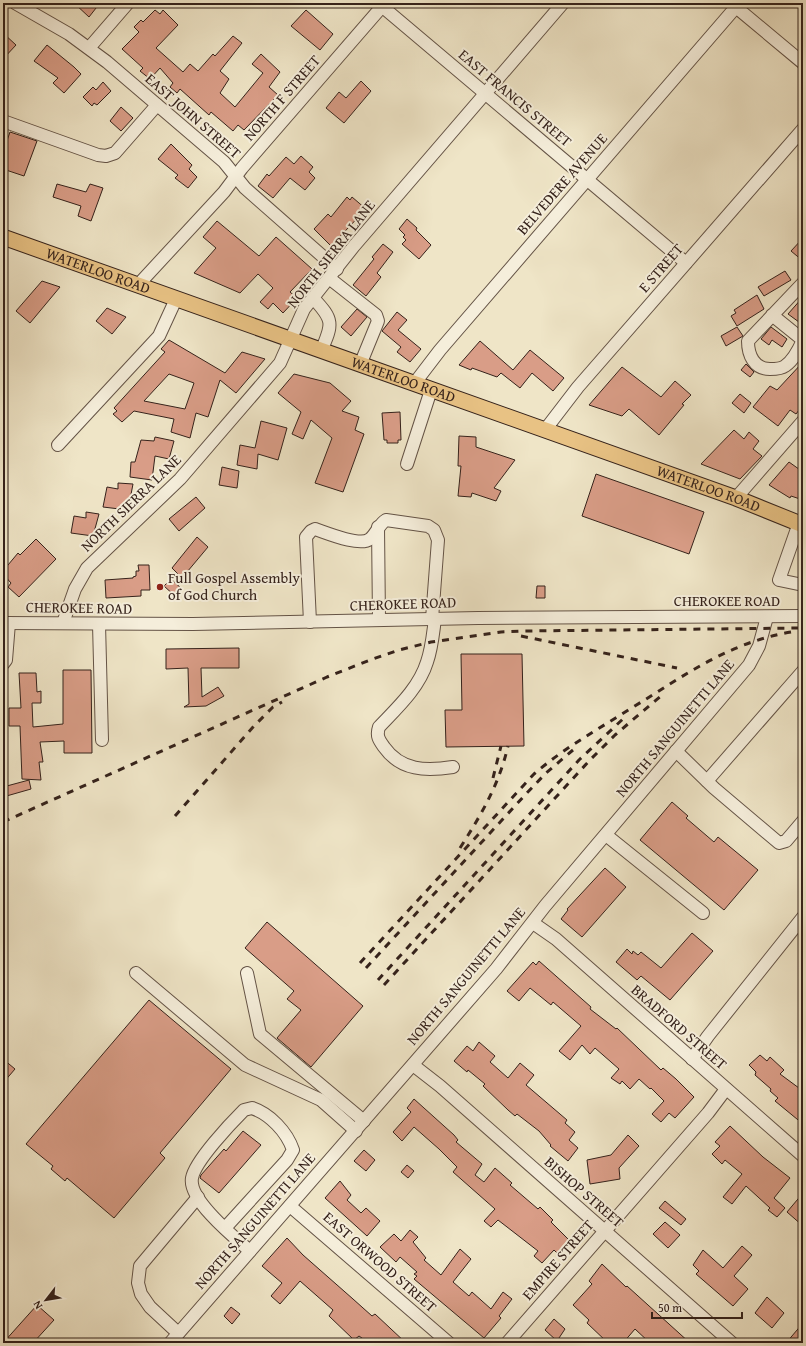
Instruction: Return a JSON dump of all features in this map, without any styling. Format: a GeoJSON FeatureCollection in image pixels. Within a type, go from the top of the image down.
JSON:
{"type":"FeatureCollection","features":[{"type":"Feature","properties":{"kind":"main road","name":"WATERLOO ROAD"},"geometry":{"type":"LineString","coordinates":[[3,237],[736,498],[801,524]]}},
{"type":"Feature","properties":{"kind":"street","name":"EAST JOHN STREET"},"geometry":{"type":"LineString","coordinates":[[15,3],[69,34],[89,48],[224,162],[245,188],[376,315],[378,321],[360,365]]}},
{"type":"Feature","properties":{"kind":"street"},"geometry":{"type":"LineString","coordinates":[[89,48],[128,3]]}},
{"type":"Feature","properties":{"kind":"street","name":"NORTH SIERRA LANE"},"geometry":{"type":"LineString","coordinates":[[63,623],[75,589],[87,568],[180,480],[280,363],[300,316],[313,298],[485,93],[563,3]]}},
{"type":"Feature","properties":{"kind":"street","name":"EAST FRANCIS STREET"},"geometry":{"type":"LineString","coordinates":[[382,4],[686,263]]}},
{"type":"Feature","properties":{"kind":"street","name":"NORTH F STREET"},"geometry":{"type":"LineString","coordinates":[[138,285],[224,192],[382,4]]}},
{"type":"Feature","properties":{"kind":"street"},"geometry":{"type":"LineString","coordinates":[[733,5],[803,63]]}},
{"type":"Feature","properties":{"kind":"street","name":"BELVEDERE AVENUE"},"geometry":{"type":"LineString","coordinates":[[414,384],[440,350],[587,179],[733,5]]}},
{"type":"Feature","properties":{"kind":"street"},"geometry":{"type":"LineString","coordinates":[[3,121],[98,155],[106,156],[115,153],[157,105]]}},
{"type":"Feature","properties":{"kind":"street","name":"E STREET"},"geometry":{"type":"LineString","coordinates":[[545,430],[578,387],[803,129]]}},
{"type":"Feature","properties":{"kind":"street"},"geometry":{"type":"LineString","coordinates":[[772,315],[803,340],[798,351],[785,366],[776,369],[762,369],[753,362],[748,348],[748,341],[772,315],[803,283]]}},
{"type":"Feature","properties":{"kind":"street"},"geometry":{"type":"LineString","coordinates":[[313,298],[325,311],[330,320],[331,329],[321,351]]}},
{"type":"Feature","properties":{"kind":"street"},"geometry":{"type":"LineString","coordinates":[[58,445],[159,336],[176,299]]}},
{"type":"Feature","properties":{"kind":"street"},"geometry":{"type":"LineString","coordinates":[[407,464],[431,390]]}},
{"type":"Feature","properties":{"kind":"street"},"geometry":{"type":"LineString","coordinates":[[736,498],[803,421]]}},
{"type":"Feature","properties":{"kind":"street"},"geometry":{"type":"LineString","coordinates":[[310,622],[306,536],[311,531],[316,529],[362,542],[368,540],[378,527],[386,520],[428,526],[436,534],[438,540],[434,619],[428,661],[421,676],[409,693],[379,727],[377,733],[378,739],[384,748],[393,759],[400,763],[423,769],[437,770],[452,767]]}},
{"type":"Feature","properties":{"kind":"street"},"geometry":{"type":"LineString","coordinates":[[801,524],[779,580],[803,585]]}},
{"type":"Feature","properties":{"kind":"street"},"geometry":{"type":"LineString","coordinates":[[378,527],[379,620]]}},
{"type":"Feature","properties":{"kind":"street","name":"CHEROKEE ROAD"},"geometry":{"type":"LineString","coordinates":[[6,623],[99,624],[434,619],[767,617],[802,612]]}},
{"type":"Feature","properties":{"kind":"street","name":"NORTH SANGUINETTI LANE"},"geometry":{"type":"LineString","coordinates":[[170,1343],[496,969],[749,665],[760,646],[767,617]]}},
{"type":"Feature","properties":{"kind":"street"},"geometry":{"type":"LineString","coordinates":[[3,664],[6,660],[6,623]]}},
{"type":"Feature","properties":{"kind":"street"},"geometry":{"type":"LineString","coordinates":[[99,624],[102,740]]}},
{"type":"Feature","properties":{"kind":"street"},"geometry":{"type":"LineString","coordinates":[[707,781],[803,671]]}},
{"type":"Feature","properties":{"kind":"street"},"geometry":{"type":"LineString","coordinates":[[676,751],[707,781],[779,843],[786,841],[803,821]]}},
{"type":"Feature","properties":{"kind":"street"},"geometry":{"type":"LineString","coordinates":[[606,835],[703,913]]}},
{"type":"Feature","properties":{"kind":"street"},"geometry":{"type":"LineString","coordinates":[[692,1059],[713,1030],[803,917]]}},
{"type":"Feature","properties":{"kind":"street","name":"BRADFORD STREET"},"geometry":{"type":"LineString","coordinates":[[533,923],[556,939],[803,1156]]}},
{"type":"Feature","properties":{"kind":"street"},"geometry":{"type":"LineString","coordinates":[[136,973],[245,1065],[321,1100],[356,1131]]}},
{"type":"Feature","properties":{"kind":"street"},"geometry":{"type":"LineString","coordinates":[[247,973],[260,1034],[364,1121]]}},
{"type":"Feature","properties":{"kind":"street","name":"BISHOP STREET"},"geometry":{"type":"LineString","coordinates":[[413,1066],[440,1086],[732,1343]]}},
{"type":"Feature","properties":{"kind":"street","name":"EMPIRE STREET"},"geometry":{"type":"LineString","coordinates":[[507,1343],[708,1113],[726,1089]]}},
{"type":"Feature","properties":{"kind":"street"},"geometry":{"type":"LineString","coordinates":[[225,1228],[291,1155],[293,1150],[290,1140],[282,1130],[256,1110],[248,1108],[244,1110],[204,1156],[192,1179],[194,1190],[198,1197],[216,1220],[250,1251]]}},
{"type":"Feature","properties":{"kind":"street"},"geometry":{"type":"LineString","coordinates":[[178,1333],[150,1306],[141,1294],[138,1283],[140,1266],[198,1197]]}},
{"type":"Feature","properties":{"kind":"street","name":"EAST ORWOOD STREET"},"geometry":{"type":"LineString","coordinates":[[290,1206],[449,1343]]}},
{"type":"Feature","properties":{"kind":"building"},"geometry":{"type":"Polygon","coordinates":[[[74,3],[100,3],[89,17],[74,3]]]}},
{"type":"Feature","properties":{"kind":"building"},"geometry":{"type":"Polygon","coordinates":[[[155,10],[160,14],[163,10],[178,25],[156,48],[183,72],[190,64],[198,71],[213,54],[215,56],[233,36],[242,43],[220,71],[229,79],[220,93],[235,107],[263,73],[252,64],[261,54],[280,72],[269,87],[278,95],[244,130],[238,125],[233,131],[211,112],[209,115],[180,89],[177,93],[170,87],[173,83],[160,68],[150,79],[140,71],[143,68],[122,49],[139,32],[134,27],[141,20],[143,22],[155,10]]]}},
{"type":"Feature","properties":{"kind":"building"},"geometry":{"type":"Polygon","coordinates":[[[306,10],[333,34],[320,50],[291,26],[306,10]]]}},
{"type":"Feature","properties":{"kind":"building"},"geometry":{"type":"Polygon","coordinates":[[[3,33],[16,45],[3,59],[3,33]]]}},
{"type":"Feature","properties":{"kind":"building"},"geometry":{"type":"Polygon","coordinates":[[[47,45],[81,74],[64,93],[53,83],[58,78],[34,61],[47,45]]]}},
{"type":"Feature","properties":{"kind":"building"},"geometry":{"type":"Polygon","coordinates":[[[361,81],[371,91],[344,123],[326,108],[339,92],[346,98],[361,81]]]}},
{"type":"Feature","properties":{"kind":"building"},"geometry":{"type":"Polygon","coordinates":[[[103,82],[111,91],[97,105],[94,103],[92,106],[83,97],[93,87],[96,90],[103,82]]]}},
{"type":"Feature","properties":{"kind":"building"},"geometry":{"type":"Polygon","coordinates":[[[121,107],[133,118],[121,131],[110,121],[121,107]]]}},
{"type":"Feature","properties":{"kind":"building"},"geometry":{"type":"Polygon","coordinates":[[[10,132],[37,141],[24,176],[3,169],[3,152],[10,132]]]}},
{"type":"Feature","properties":{"kind":"building"},"geometry":{"type":"Polygon","coordinates":[[[171,144],[192,165],[189,169],[197,177],[188,188],[175,178],[178,175],[158,159],[171,144]]]}},
{"type":"Feature","properties":{"kind":"building"},"geometry":{"type":"Polygon","coordinates":[[[301,156],[313,167],[309,172],[315,178],[305,190],[290,178],[273,198],[258,186],[267,174],[269,176],[286,157],[294,164],[301,156]]]}},
{"type":"Feature","properties":{"kind":"building"},"geometry":{"type":"Polygon","coordinates":[[[57,184],[86,192],[90,184],[103,188],[91,221],[78,216],[81,206],[53,197],[57,184]]]}},
{"type":"Feature","properties":{"kind":"building"},"geometry":{"type":"Polygon","coordinates":[[[347,197],[350,200],[352,197],[366,209],[331,246],[314,229],[328,214],[331,217],[347,197]]]}},
{"type":"Feature","properties":{"kind":"building"},"geometry":{"type":"Polygon","coordinates":[[[407,219],[417,228],[416,230],[431,245],[419,259],[402,244],[406,240],[403,237],[405,235],[399,229],[407,219]]]}},
{"type":"Feature","properties":{"kind":"building"},"geometry":{"type":"Polygon","coordinates":[[[217,221],[259,256],[276,237],[312,269],[290,292],[297,298],[283,313],[273,303],[268,309],[260,302],[273,288],[258,274],[240,293],[194,273],[216,248],[203,237],[217,221]]]}},
{"type":"Feature","properties":{"kind":"building"},"geometry":{"type":"Polygon","coordinates":[[[803,238],[803,261],[791,251],[803,238]]]}},
{"type":"Feature","properties":{"kind":"building"},"geometry":{"type":"Polygon","coordinates":[[[383,244],[393,252],[377,273],[381,277],[366,296],[353,285],[374,259],[372,257],[383,244]]]}},
{"type":"Feature","properties":{"kind":"building"},"geometry":{"type":"Polygon","coordinates":[[[785,271],[791,280],[764,296],[758,287],[785,271]]]}},
{"type":"Feature","properties":{"kind":"building"},"geometry":{"type":"Polygon","coordinates":[[[42,281],[60,287],[30,323],[16,311],[42,281]]]}},
{"type":"Feature","properties":{"kind":"building"},"geometry":{"type":"Polygon","coordinates":[[[757,295],[764,309],[737,326],[731,316],[736,313],[734,310],[757,295]]]}},
{"type":"Feature","properties":{"kind":"building"},"geometry":{"type":"Polygon","coordinates":[[[803,297],[803,325],[788,314],[803,297]]]}},
{"type":"Feature","properties":{"kind":"building"},"geometry":{"type":"Polygon","coordinates":[[[107,308],[126,317],[112,334],[96,321],[107,308]]]}},
{"type":"Feature","properties":{"kind":"building"},"geometry":{"type":"Polygon","coordinates":[[[357,309],[367,317],[351,336],[341,327],[357,309]]]}},
{"type":"Feature","properties":{"kind":"building"},"geometry":{"type":"Polygon","coordinates":[[[397,312],[407,320],[398,330],[421,349],[410,362],[397,352],[401,347],[382,331],[397,312]]]}},
{"type":"Feature","properties":{"kind":"building"},"geometry":{"type":"Polygon","coordinates":[[[737,327],[743,336],[726,346],[721,336],[737,327]]]}},
{"type":"Feature","properties":{"kind":"building"},"geometry":{"type":"Polygon","coordinates":[[[771,327],[787,339],[782,347],[772,340],[769,345],[761,339],[771,327]]]}},
{"type":"Feature","properties":{"kind":"building"},"geometry":{"type":"Polygon","coordinates":[[[169,340],[225,373],[242,352],[265,359],[236,393],[220,380],[208,417],[196,413],[190,438],[171,432],[174,419],[134,411],[122,422],[113,414],[117,411],[114,408],[165,352],[161,349],[169,340]],[[169,374],[144,401],[185,409],[194,383],[169,374]]]}},
{"type":"Feature","properties":{"kind":"building"},"geometry":{"type":"Polygon","coordinates":[[[480,341],[513,370],[530,350],[564,378],[553,391],[532,373],[520,388],[501,373],[497,377],[459,365],[480,341]]]}},
{"type":"Feature","properties":{"kind":"building"},"geometry":{"type":"Polygon","coordinates":[[[803,362],[803,405],[796,414],[790,410],[778,426],[753,407],[770,386],[777,390],[803,362]]]}},
{"type":"Feature","properties":{"kind":"building"},"geometry":{"type":"Polygon","coordinates":[[[746,364],[754,372],[750,377],[741,370],[746,364]]]}},
{"type":"Feature","properties":{"kind":"building"},"geometry":{"type":"Polygon","coordinates":[[[622,367],[661,397],[675,381],[691,395],[682,404],[684,405],[659,435],[629,409],[622,416],[589,405],[622,367]]]}},
{"type":"Feature","properties":{"kind":"building"},"geometry":{"type":"Polygon","coordinates":[[[294,374],[330,383],[351,401],[342,411],[359,417],[355,430],[364,434],[343,492],[315,483],[332,438],[311,420],[303,439],[292,434],[301,412],[278,393],[294,374]]]}},
{"type":"Feature","properties":{"kind":"building"},"geometry":{"type":"Polygon","coordinates":[[[740,394],[751,403],[744,413],[732,403],[740,394]]]}},
{"type":"Feature","properties":{"kind":"building"},"geometry":{"type":"Polygon","coordinates":[[[400,412],[401,440],[398,440],[398,443],[387,443],[387,440],[384,440],[382,413],[400,412]]]}},
{"type":"Feature","properties":{"kind":"building"},"geometry":{"type":"Polygon","coordinates":[[[261,421],[287,428],[278,460],[258,454],[257,469],[237,465],[240,445],[255,448],[261,421]]]}},
{"type":"Feature","properties":{"kind":"building"},"geometry":{"type":"Polygon","coordinates":[[[734,430],[744,439],[749,432],[759,441],[753,449],[762,456],[740,479],[701,464],[734,430]]]}},
{"type":"Feature","properties":{"kind":"building"},"geometry":{"type":"Polygon","coordinates":[[[459,436],[476,437],[476,447],[515,460],[494,488],[501,491],[496,501],[472,493],[471,497],[458,496],[461,466],[458,466],[459,436]]]}},
{"type":"Feature","properties":{"kind":"building"},"geometry":{"type":"Polygon","coordinates":[[[155,437],[174,441],[169,459],[155,456],[152,480],[130,477],[131,462],[135,462],[141,440],[154,441],[155,437]]]}},
{"type":"Feature","properties":{"kind":"building"},"geometry":{"type":"Polygon","coordinates":[[[789,462],[803,472],[803,500],[791,496],[790,498],[769,485],[789,462]]]}},
{"type":"Feature","properties":{"kind":"building"},"geometry":{"type":"Polygon","coordinates":[[[222,467],[239,471],[237,488],[219,485],[222,467]]]}},
{"type":"Feature","properties":{"kind":"building"},"geometry":{"type":"Polygon","coordinates":[[[596,474],[704,512],[689,554],[582,516],[596,474]]]}},
{"type":"Feature","properties":{"kind":"building"},"geometry":{"type":"Polygon","coordinates":[[[118,483],[133,484],[128,510],[103,507],[107,487],[118,489],[118,483]]]}},
{"type":"Feature","properties":{"kind":"building"},"geometry":{"type":"Polygon","coordinates":[[[196,497],[205,508],[179,531],[169,519],[196,497]]]}},
{"type":"Feature","properties":{"kind":"building"},"geometry":{"type":"Polygon","coordinates":[[[86,512],[99,514],[93,536],[71,533],[74,516],[86,518],[86,512]]]}},
{"type":"Feature","properties":{"kind":"building"},"geometry":{"type":"Polygon","coordinates":[[[197,537],[208,547],[182,578],[172,568],[197,537]]]}},
{"type":"Feature","properties":{"kind":"building"},"geometry":{"type":"Polygon","coordinates":[[[36,539],[56,559],[19,597],[8,587],[11,583],[3,574],[3,571],[18,553],[20,555],[36,539]]]}},
{"type":"Feature","properties":{"kind":"building"},"geometry":{"type":"Polygon","coordinates":[[[138,565],[149,565],[150,590],[141,590],[141,596],[106,598],[105,580],[133,578],[136,576],[136,571],[139,571],[138,565]]]}},
{"type":"Feature","properties":{"kind":"building"},"geometry":{"type":"Polygon","coordinates":[[[171,579],[182,589],[175,596],[164,586],[171,579]]]}},
{"type":"Feature","properties":{"kind":"building"},"geometry":{"type":"Polygon","coordinates":[[[537,586],[545,586],[545,598],[536,598],[537,586]]]}},
{"type":"Feature","properties":{"kind":"building"},"geometry":{"type":"Polygon","coordinates":[[[239,648],[239,668],[201,668],[202,697],[218,687],[224,696],[206,706],[184,707],[189,704],[188,668],[166,669],[166,649],[239,648]]]}},
{"type":"Feature","properties":{"kind":"building"},"geometry":{"type":"Polygon","coordinates":[[[461,654],[522,654],[524,746],[446,747],[445,710],[462,710],[461,654]]]}},
{"type":"Feature","properties":{"kind":"building"},"geometry":{"type":"Polygon","coordinates":[[[63,670],[91,670],[92,753],[64,753],[64,741],[40,742],[43,762],[39,762],[41,780],[22,779],[20,726],[9,726],[9,708],[21,708],[19,673],[36,673],[37,692],[41,691],[41,703],[32,703],[33,727],[63,724],[63,670]]]}},
{"type":"Feature","properties":{"kind":"building"},"geometry":{"type":"Polygon","coordinates":[[[29,780],[31,789],[3,797],[3,787],[29,780]]]}},
{"type":"Feature","properties":{"kind":"building"},"geometry":{"type":"Polygon","coordinates":[[[672,802],[688,816],[686,818],[714,842],[718,837],[758,870],[724,910],[640,840],[672,802]]]}},
{"type":"Feature","properties":{"kind":"building"},"geometry":{"type":"Polygon","coordinates":[[[605,868],[626,887],[582,937],[561,919],[568,910],[567,909],[605,868]]]}},
{"type":"Feature","properties":{"kind":"building"},"geometry":{"type":"Polygon","coordinates":[[[267,922],[363,1006],[311,1067],[277,1038],[301,1010],[287,999],[294,991],[245,948],[267,922]]]}},
{"type":"Feature","properties":{"kind":"building"},"geometry":{"type":"Polygon","coordinates":[[[692,933],[713,951],[670,1000],[641,976],[637,980],[616,962],[627,949],[632,954],[633,951],[638,955],[641,952],[661,968],[692,933]]]}},
{"type":"Feature","properties":{"kind":"building"},"geometry":{"type":"Polygon","coordinates":[[[539,961],[591,1007],[590,1009],[616,1029],[617,1028],[661,1070],[663,1068],[694,1097],[675,1118],[669,1113],[661,1122],[652,1114],[664,1101],[639,1079],[630,1089],[622,1081],[620,1084],[611,1078],[619,1069],[595,1048],[590,1054],[582,1045],[570,1060],[559,1051],[581,1026],[553,1002],[551,1005],[530,988],[519,1001],[507,991],[533,962],[536,965],[539,961]]]}},
{"type":"Feature","properties":{"kind":"building"},"geometry":{"type":"Polygon","coordinates":[[[149,1000],[231,1069],[160,1153],[165,1158],[114,1218],[67,1178],[65,1181],[51,1169],[53,1166],[26,1144],[149,1000]]]}},
{"type":"Feature","properties":{"kind":"building"},"geometry":{"type":"Polygon","coordinates":[[[479,1042],[495,1056],[490,1062],[508,1078],[520,1063],[534,1075],[526,1085],[567,1120],[565,1123],[575,1132],[569,1140],[578,1148],[568,1161],[550,1146],[551,1145],[539,1131],[517,1114],[515,1116],[483,1086],[485,1084],[454,1061],[467,1046],[473,1051],[479,1042]]]}},
{"type":"Feature","properties":{"kind":"building"},"geometry":{"type":"Polygon","coordinates":[[[760,1055],[767,1061],[770,1057],[784,1070],[780,1074],[803,1091],[803,1124],[775,1101],[778,1098],[770,1091],[771,1089],[755,1075],[756,1072],[749,1065],[760,1055]]]}},
{"type":"Feature","properties":{"kind":"building"},"geometry":{"type":"Polygon","coordinates":[[[3,1059],[15,1069],[3,1083],[3,1059]]]}},
{"type":"Feature","properties":{"kind":"building"},"geometry":{"type":"Polygon","coordinates":[[[414,1099],[454,1135],[458,1140],[456,1142],[482,1164],[475,1175],[484,1182],[495,1168],[512,1183],[510,1185],[538,1209],[540,1207],[553,1220],[551,1222],[569,1240],[557,1253],[554,1250],[542,1263],[534,1256],[538,1251],[498,1220],[491,1227],[484,1221],[495,1209],[453,1172],[457,1167],[439,1149],[414,1127],[402,1141],[393,1132],[411,1112],[407,1108],[414,1099]]]}},
{"type":"Feature","properties":{"kind":"building"},"geometry":{"type":"Polygon","coordinates":[[[730,1126],[763,1157],[790,1178],[774,1198],[785,1208],[777,1217],[768,1210],[770,1208],[746,1186],[732,1204],[723,1197],[742,1174],[725,1160],[722,1164],[712,1154],[720,1146],[715,1142],[730,1126]]]}},
{"type":"Feature","properties":{"kind":"building"},"geometry":{"type":"Polygon","coordinates":[[[243,1131],[261,1145],[219,1193],[200,1178],[201,1175],[224,1149],[226,1151],[243,1131]]]}},
{"type":"Feature","properties":{"kind":"building"},"geometry":{"type":"Polygon","coordinates":[[[628,1135],[639,1146],[619,1168],[620,1179],[590,1184],[587,1160],[611,1155],[628,1135]]]}},
{"type":"Feature","properties":{"kind":"building"},"geometry":{"type":"Polygon","coordinates":[[[364,1150],[375,1160],[366,1171],[354,1161],[364,1150]]]}},
{"type":"Feature","properties":{"kind":"building"},"geometry":{"type":"Polygon","coordinates":[[[407,1165],[414,1171],[408,1178],[401,1172],[407,1165]]]}},
{"type":"Feature","properties":{"kind":"building"},"geometry":{"type":"Polygon","coordinates":[[[340,1181],[351,1195],[347,1200],[361,1213],[366,1208],[380,1221],[367,1236],[325,1198],[340,1181]]]}},
{"type":"Feature","properties":{"kind":"building"},"geometry":{"type":"Polygon","coordinates":[[[803,1193],[803,1226],[787,1212],[803,1193]]]}},
{"type":"Feature","properties":{"kind":"building"},"geometry":{"type":"Polygon","coordinates":[[[665,1201],[686,1219],[681,1225],[659,1208],[665,1201]]]}},
{"type":"Feature","properties":{"kind":"building"},"geometry":{"type":"Polygon","coordinates":[[[665,1222],[680,1235],[668,1248],[653,1234],[665,1222]]]}},
{"type":"Feature","properties":{"kind":"building"},"geometry":{"type":"Polygon","coordinates":[[[410,1230],[418,1237],[413,1242],[426,1258],[424,1260],[441,1275],[460,1249],[471,1259],[453,1282],[469,1296],[472,1292],[491,1309],[503,1292],[512,1299],[499,1316],[501,1318],[484,1338],[414,1279],[417,1276],[414,1274],[417,1272],[400,1257],[396,1262],[380,1247],[394,1234],[401,1241],[410,1230]]]}},
{"type":"Feature","properties":{"kind":"building"},"geometry":{"type":"Polygon","coordinates":[[[287,1238],[303,1255],[372,1316],[375,1314],[406,1343],[369,1343],[359,1336],[354,1340],[329,1316],[333,1310],[300,1281],[280,1304],[271,1296],[282,1283],[262,1266],[287,1238]]]}},
{"type":"Feature","properties":{"kind":"building"},"geometry":{"type":"Polygon","coordinates":[[[742,1246],[752,1255],[734,1276],[748,1289],[733,1306],[696,1274],[699,1271],[693,1265],[703,1250],[723,1268],[742,1246]]]}},
{"type":"Feature","properties":{"kind":"building"},"geometry":{"type":"Polygon","coordinates":[[[602,1264],[690,1343],[650,1343],[635,1329],[623,1343],[608,1343],[587,1323],[589,1320],[573,1305],[592,1284],[589,1281],[602,1264]]]}},
{"type":"Feature","properties":{"kind":"building"},"geometry":{"type":"Polygon","coordinates":[[[767,1297],[784,1313],[772,1328],[755,1313],[767,1297]]]}},
{"type":"Feature","properties":{"kind":"building"},"geometry":{"type":"Polygon","coordinates":[[[37,1305],[54,1320],[33,1343],[3,1343],[37,1305]]]}},
{"type":"Feature","properties":{"kind":"building"},"geometry":{"type":"Polygon","coordinates":[[[231,1307],[240,1314],[232,1324],[224,1316],[231,1307]]]}},
{"type":"Feature","properties":{"kind":"building"},"geometry":{"type":"Polygon","coordinates":[[[554,1319],[565,1329],[557,1341],[545,1330],[554,1319]]]}},
{"type":"Feature","properties":{"kind":"building"},"geometry":{"type":"Polygon","coordinates":[[[803,1323],[803,1343],[786,1343],[803,1323]]]}},
{"type":"Feature","properties":{"kind":"railway"},"geometry":{"type":"LineString","coordinates":[[3,822],[327,677],[399,650],[431,642],[501,632],[524,631],[803,628]]}},
{"type":"Feature","properties":{"kind":"railway"},"geometry":{"type":"LineString","coordinates":[[360,963],[534,774],[545,765],[581,740],[707,662],[746,644],[791,632]]}},
{"type":"Feature","properties":{"kind":"railway"},"geometry":{"type":"LineString","coordinates":[[521,636],[677,668]]}},
{"type":"Feature","properties":{"kind":"railway"},"geometry":{"type":"LineString","coordinates":[[384,985],[589,761],[615,735],[662,695]]}},
{"type":"Feature","properties":{"kind":"railway"},"geometry":{"type":"LineString","coordinates":[[175,816],[254,726],[273,707],[282,702]]}},
{"type":"Feature","properties":{"kind":"railway"},"geometry":{"type":"LineString","coordinates":[[378,980],[579,760],[624,718]]}},
{"type":"Feature","properties":{"kind":"railway"},"geometry":{"type":"LineString","coordinates":[[493,778],[501,746]]}},
{"type":"Feature","properties":{"kind":"railway"},"geometry":{"type":"LineString","coordinates":[[460,848],[475,824],[494,787],[500,774],[508,746]]}},
{"type":"Feature","properties":{"kind":"railway"},"geometry":{"type":"LineString","coordinates":[[366,968],[525,795],[546,773],[573,750]]}},
{"type":"Feature","properties":{"kind":"place","name":"Full Gospel Assembly of God Church"},"geometry":{"type":"Point","coordinates":[160,587]}}]}
